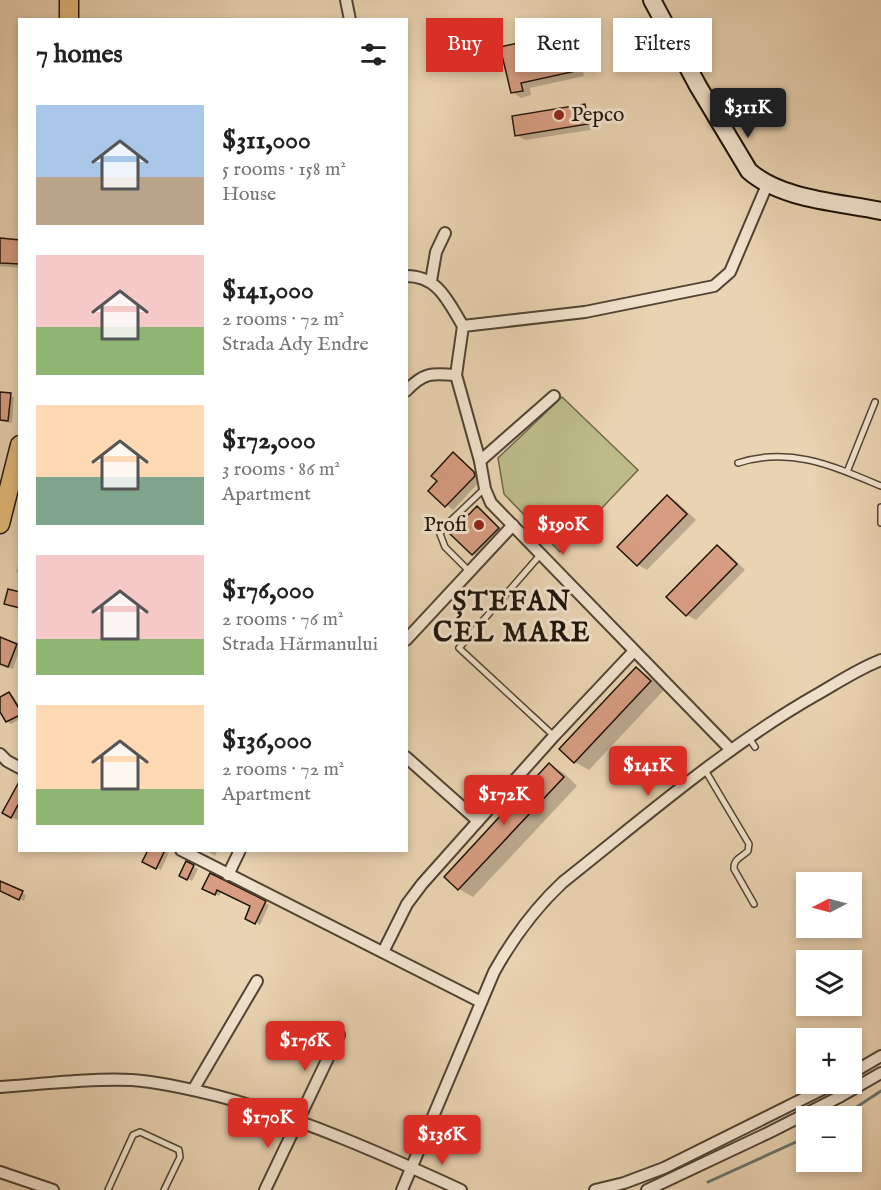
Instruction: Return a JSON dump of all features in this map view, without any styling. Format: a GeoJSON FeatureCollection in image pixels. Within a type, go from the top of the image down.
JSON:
{"type":"FeatureCollection","features":[{"type":"Feature","properties":{"kind":"main road"},"geometry":{"type":"LineString","coordinates":[[69,0],[69,18]]}},
{"type":"Feature","properties":{"kind":"main road"},"geometry":{"type":"LineString","coordinates":[[652,0],[698,86],[749,171],[767,185],[797,194],[881,211]]}},
{"type":"Feature","properties":{"kind":"main road"},"geometry":{"type":"LineString","coordinates":[[0,524],[18,453]]}},
{"type":"Feature","properties":{"kind":"street"},"geometry":{"type":"LineString","coordinates":[[346,0],[350,18]]}},
{"type":"Feature","properties":{"kind":"street"},"geometry":{"type":"LineString","coordinates":[[463,326],[585,312],[714,286],[730,272],[767,185]]}},
{"type":"Feature","properties":{"kind":"street"},"geometry":{"type":"LineString","coordinates":[[431,281],[436,252],[446,233]]}},
{"type":"Feature","properties":{"kind":"street"},"geometry":{"type":"LineString","coordinates":[[408,276],[421,277],[431,281],[442,291],[463,326],[456,375],[480,461],[485,489],[491,503],[731,750]]}},
{"type":"Feature","properties":{"kind":"street"},"geometry":{"type":"LineString","coordinates":[[408,389],[414,382],[428,375],[456,375]]}},
{"type":"Feature","properties":{"kind":"street"},"geometry":{"type":"LineString","coordinates":[[480,461],[554,396]]}},
{"type":"Feature","properties":{"kind":"street"},"geometry":{"type":"LineString","coordinates":[[408,638],[513,525]]}},
{"type":"Feature","properties":{"kind":"street"},"geometry":{"type":"LineString","coordinates":[[383,952],[407,904],[422,884],[554,736],[634,651]]}},
{"type":"Feature","properties":{"kind":"street"},"geometry":{"type":"LineString","coordinates":[[402,1190],[494,972],[509,944],[544,900],[563,882],[731,750],[752,742],[776,718],[881,660]]}},
{"type":"Feature","properties":{"kind":"street"},"geometry":{"type":"LineString","coordinates":[[2,758],[18,767]]}},
{"type":"Feature","properties":{"kind":"street"},"geometry":{"type":"LineString","coordinates":[[408,759],[478,821]]}},
{"type":"Feature","properties":{"kind":"street"},"geometry":{"type":"LineString","coordinates":[[185,852],[481,1002]]}},
{"type":"Feature","properties":{"kind":"street"},"geometry":{"type":"LineString","coordinates":[[228,875],[239,852]]}},
{"type":"Feature","properties":{"kind":"street"},"geometry":{"type":"LineString","coordinates":[[193,1090],[257,981]]}},
{"type":"Feature","properties":{"kind":"street"},"geometry":{"type":"LineString","coordinates":[[265,1190],[339,1035]]}},
{"type":"Feature","properties":{"kind":"street"},"geometry":{"type":"LineString","coordinates":[[862,1067],[881,1056]]}},
{"type":"Feature","properties":{"kind":"street"},"geometry":{"type":"LineString","coordinates":[[647,1190],[768,1133],[881,1073]]}},
{"type":"Feature","properties":{"kind":"street"},"geometry":{"type":"LineString","coordinates":[[0,1087],[108,1080],[157,1083],[193,1090],[261,1108],[297,1121],[461,1190]]}},
{"type":"Feature","properties":{"kind":"street"},"geometry":{"type":"LineString","coordinates":[[595,1190],[628,1186],[813,1094]]}},
{"type":"Feature","properties":{"kind":"street"},"geometry":{"type":"LineString","coordinates":[[0,1172],[53,1190]]}},
{"type":"Feature","properties":{"kind":"lane"},"geometry":{"type":"LineString","coordinates":[[846,472],[876,402]]}},
{"type":"Feature","properties":{"kind":"lane"},"geometry":{"type":"LineString","coordinates":[[738,463],[758,456],[801,457],[881,486]]}},
{"type":"Feature","properties":{"kind":"lane"},"geometry":{"type":"LineString","coordinates":[[470,572],[445,547],[440,534],[450,521],[485,489]]}},
{"type":"Feature","properties":{"kind":"lane"},"geometry":{"type":"LineString","coordinates":[[881,507],[881,523]]}},
{"type":"Feature","properties":{"kind":"lane"},"geometry":{"type":"LineString","coordinates":[[541,554],[459,648],[554,736]]}},
{"type":"Feature","properties":{"kind":"lane"},"geometry":{"type":"LineString","coordinates":[[705,770],[749,844],[748,850],[735,861],[734,869],[754,904]]}},
{"type":"Feature","properties":{"kind":"lane"},"geometry":{"type":"LineString","coordinates":[[108,1190],[133,1135],[140,1132],[179,1150],[180,1157],[164,1190]]}},
{"type":"Feature","properties":{"kind":"shaded area"},"geometry":{"type":"Polygon","coordinates":[[[562,397],[638,470],[560,552],[504,494],[498,458],[562,397]]]}},
{"type":"Feature","properties":{"kind":"building"},"geometry":{"type":"Polygon","coordinates":[[[515,44],[515,72],[571,72],[521,83],[523,91],[511,93],[503,60],[503,46],[515,44]]]}},
{"type":"Feature","properties":{"kind":"building"},"geometry":{"type":"Polygon","coordinates":[[[585,104],[588,124],[515,136],[512,116],[585,104]]]}},
{"type":"Feature","properties":{"kind":"building"},"geometry":{"type":"Polygon","coordinates":[[[0,238],[18,240],[18,264],[0,263],[0,238]]]}},
{"type":"Feature","properties":{"kind":"building"},"geometry":{"type":"Polygon","coordinates":[[[0,392],[11,393],[8,421],[0,420],[0,392]]]}},
{"type":"Feature","properties":{"kind":"building"},"geometry":{"type":"Polygon","coordinates":[[[453,452],[474,472],[475,476],[445,507],[428,491],[437,481],[431,476],[453,452]]]}},
{"type":"Feature","properties":{"kind":"building"},"geometry":{"type":"Polygon","coordinates":[[[667,495],[687,514],[637,566],[617,547],[667,495]]]}},
{"type":"Feature","properties":{"kind":"building"},"geometry":{"type":"Polygon","coordinates":[[[477,506],[499,528],[472,555],[450,534],[477,506]]]}},
{"type":"Feature","properties":{"kind":"building"},"geometry":{"type":"Polygon","coordinates":[[[717,545],[737,564],[686,616],[666,597],[717,545]]]}},
{"type":"Feature","properties":{"kind":"building"},"geometry":{"type":"Polygon","coordinates":[[[8,589],[18,592],[18,608],[4,604],[8,589]]]}},
{"type":"Feature","properties":{"kind":"building"},"geometry":{"type":"Polygon","coordinates":[[[0,637],[17,644],[8,667],[0,664],[0,637]]]}},
{"type":"Feature","properties":{"kind":"building"},"geometry":{"type":"Polygon","coordinates":[[[636,667],[651,681],[574,763],[559,749],[636,667]]]}},
{"type":"Feature","properties":{"kind":"building"},"geometry":{"type":"Polygon","coordinates":[[[9,692],[18,707],[18,716],[6,722],[0,712],[0,697],[9,692]]]}},
{"type":"Feature","properties":{"kind":"building"},"geometry":{"type":"Polygon","coordinates":[[[549,763],[564,777],[458,890],[444,877],[549,763]]]}},
{"type":"Feature","properties":{"kind":"building"},"geometry":{"type":"Polygon","coordinates":[[[18,784],[18,805],[11,818],[2,813],[18,784]]]}},
{"type":"Feature","properties":{"kind":"building"},"geometry":{"type":"Polygon","coordinates":[[[147,852],[164,852],[156,869],[142,862],[147,852]]]}},
{"type":"Feature","properties":{"kind":"building"},"geometry":{"type":"Polygon","coordinates":[[[186,861],[194,865],[187,880],[179,876],[186,861]]]}},
{"type":"Feature","properties":{"kind":"building"},"geometry":{"type":"Polygon","coordinates":[[[210,873],[266,901],[255,924],[245,919],[250,906],[217,890],[215,895],[202,889],[210,873]]]}},
{"type":"Feature","properties":{"kind":"building"},"geometry":{"type":"Polygon","coordinates":[[[0,881],[23,891],[19,900],[0,891],[0,881]]]}},
{"type":"Feature","properties":{"kind":"waterway"},"geometry":{"type":"LineString","coordinates":[[858,1106],[881,1091]]}},
{"type":"Feature","properties":{"kind":"waterway"},"geometry":{"type":"LineString","coordinates":[[708,1182],[796,1142]]}},
{"type":"Feature","properties":{"kind":"place","name":"Pepco"},"geometry":{"type":"Point","coordinates":[559,115]}},
{"type":"Feature","properties":{"kind":"place","name":"Profi"},"geometry":{"type":"Point","coordinates":[479,525]}},
{"type":"Feature","properties":{"kind":"district","name":"ȘTEFAN CEL MARE"},"geometry":{"type":"Point","coordinates":[512,618]}}]}
